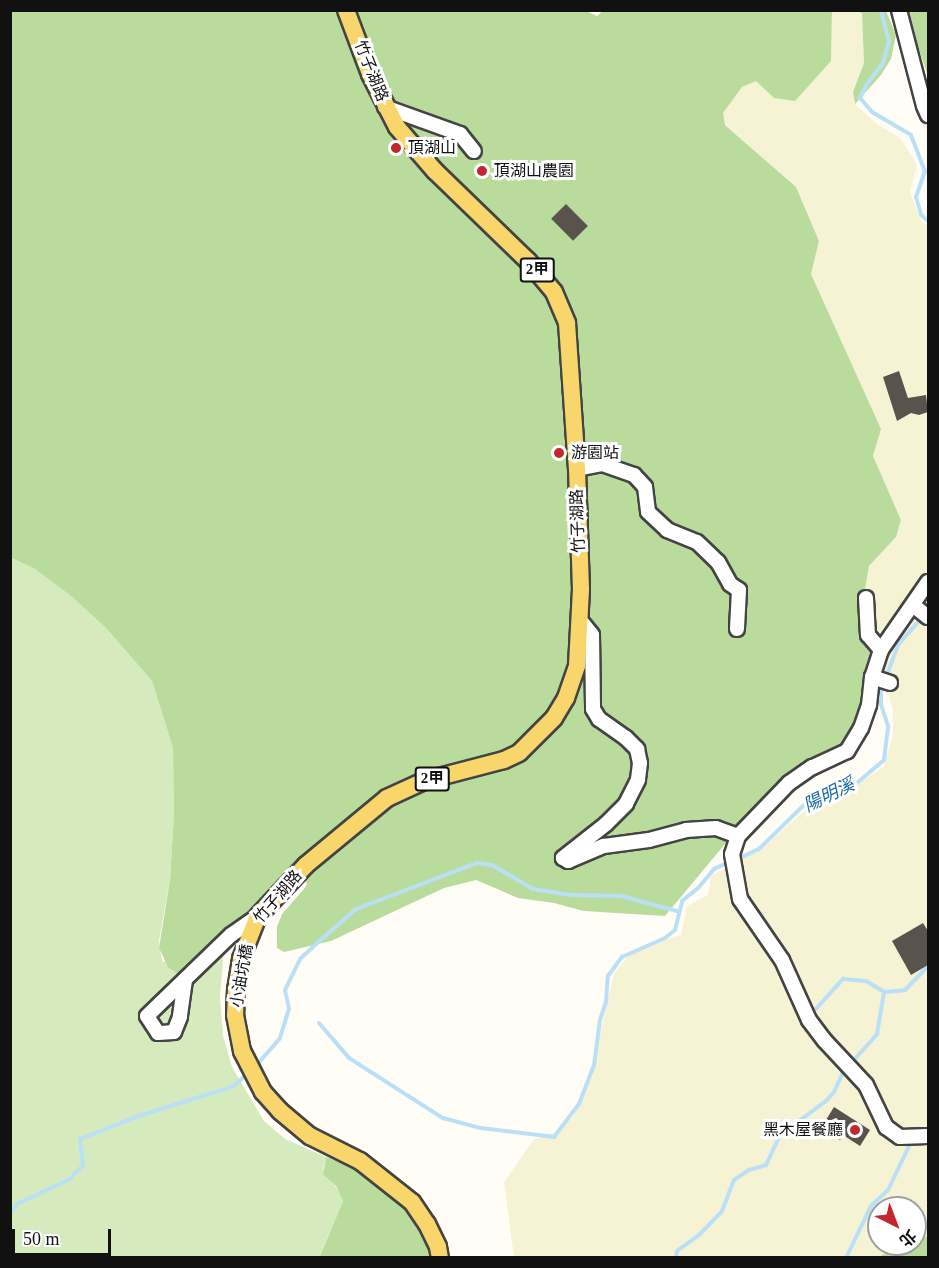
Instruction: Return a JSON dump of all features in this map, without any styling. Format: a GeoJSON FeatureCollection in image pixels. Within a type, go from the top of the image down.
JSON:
{"type":"FeatureCollection","features":[{"type":"Feature","properties":{"kind":"main road","name":"竹子湖路"},"geometry":{"type":"LineString","coordinates":[[249,934],[258,916],[306,865],[387,798],[424,781],[504,760],[531,745],[554,718],[566,698],[576,666],[580,620],[577,469],[567,323],[563,310],[554,292],[528,261],[435,171],[397,127],[385,107],[346,10]]}},
{"type":"Feature","properties":{"kind":"main road","name":"小油坑橋"},"geometry":{"type":"LineString","coordinates":[[249,934],[236,989],[235,1014],[242,1051],[263,1092],[280,1111],[310,1136],[360,1161],[412,1202],[427,1224],[438,1246],[440,1257]]}},
{"type":"Feature","properties":{"kind":"street"},"geometry":{"type":"LineString","coordinates":[[899,10],[928,115]]}},
{"type":"Feature","properties":{"kind":"street"},"geometry":{"type":"LineString","coordinates":[[385,107],[460,134],[474,151]]}},
{"type":"Feature","properties":{"kind":"street"},"geometry":{"type":"LineString","coordinates":[[577,469],[602,464],[634,476],[645,487],[648,512],[667,530],[697,542],[718,562],[730,584],[739,590],[737,628]]}},
{"type":"Feature","properties":{"kind":"street"},"geometry":{"type":"LineString","coordinates":[[928,582],[920,611],[881,650],[872,677],[869,705],[861,728],[847,751],[812,767],[789,783],[738,836],[733,860],[740,899],[782,960],[808,1020],[866,1085],[886,1127],[900,1137],[928,1137]]}},
{"type":"Feature","properties":{"kind":"street"},"geometry":{"type":"LineString","coordinates":[[867,598],[868,635],[881,650]]}},
{"type":"Feature","properties":{"kind":"street"},"geometry":{"type":"LineString","coordinates":[[580,620],[592,635],[593,709],[599,719],[626,738],[636,749],[640,763],[638,780],[626,804],[606,824],[563,858],[568,861],[604,846],[649,840],[686,830],[716,828],[738,836]]}},
{"type":"Feature","properties":{"kind":"street"},"geometry":{"type":"LineString","coordinates":[[872,677],[890,683]]}},
{"type":"Feature","properties":{"kind":"street"},"geometry":{"type":"LineString","coordinates":[[185,981],[231,935],[258,916]]}},
{"type":"Feature","properties":{"kind":"shaded area"},"geometry":{"type":"Polygon","coordinates":[[[832,11],[862,12],[864,63],[853,92],[855,104],[877,124],[900,138],[917,164],[910,192],[920,219],[928,226],[928,1236],[927,1196],[867,1196],[867,1256],[881,1256],[879,1257],[514,1257],[504,1182],[534,1139],[557,1132],[573,1117],[589,1081],[614,974],[627,957],[647,946],[681,935],[687,906],[708,895],[711,876],[765,846],[805,810],[835,800],[884,766],[893,734],[893,709],[874,653],[863,601],[869,566],[896,537],[901,520],[873,456],[881,429],[811,274],[819,241],[796,187],[725,124],[722,113],[742,87],[756,80],[774,98],[831,61],[832,11]]]}},
{"type":"Feature","properties":{"kind":"green space"},"geometry":{"type":"Polygon","coordinates":[[[584,10],[597,16],[604,10],[835,11],[832,11],[831,61],[795,101],[774,98],[756,81],[742,87],[723,113],[725,125],[796,187],[819,241],[811,274],[881,429],[873,456],[901,520],[896,537],[869,566],[863,601],[874,653],[855,726],[845,743],[809,762],[740,826],[665,916],[584,911],[554,903],[518,898],[476,880],[444,888],[331,941],[284,952],[277,948],[277,927],[282,914],[307,884],[304,878],[277,886],[181,976],[168,967],[159,948],[170,880],[174,814],[173,748],[152,681],[106,628],[71,596],[34,568],[11,558],[10,11],[584,10]]]}},
{"type":"Feature","properties":{"kind":"green space"},"geometry":{"type":"Polygon","coordinates":[[[856,11],[886,11],[896,35],[891,59],[881,75],[855,104],[853,92],[864,63],[862,13],[856,11]]]}},
{"type":"Feature","properties":{"kind":"green space"},"geometry":{"type":"Polygon","coordinates":[[[905,11],[928,11],[928,76],[922,58],[905,11]]]}},
{"type":"Feature","properties":{"kind":"green space"},"geometry":{"type":"Polygon","coordinates":[[[10,558],[34,567],[71,596],[106,628],[152,681],[173,748],[174,814],[170,880],[159,941],[163,962],[225,936],[220,997],[223,1036],[232,1067],[264,1121],[285,1139],[326,1157],[323,1169],[342,1196],[343,1201],[319,1257],[11,1257],[10,558]]]}},
{"type":"Feature","properties":{"kind":"green space"},"geometry":{"type":"Polygon","coordinates":[[[326,1157],[354,1168],[401,1204],[422,1229],[430,1257],[319,1258],[343,1201],[336,1186],[323,1174],[326,1157]]]}},
{"type":"Feature","properties":{"kind":"green space"},"geometry":{"type":"Polygon","coordinates":[[[927,1236],[928,1257],[879,1257],[927,1256],[927,1236]]]}},
{"type":"Feature","properties":{"kind":"building"},"geometry":{"type":"Polygon","coordinates":[[[566,204],[588,226],[573,241],[551,219],[566,204]]]}},
{"type":"Feature","properties":{"kind":"building"},"geometry":{"type":"Polygon","coordinates":[[[899,371],[908,398],[926,395],[928,412],[919,415],[911,413],[897,421],[883,377],[899,371]]]}},
{"type":"Feature","properties":{"kind":"building"},"geometry":{"type":"Polygon","coordinates":[[[923,923],[928,931],[928,965],[911,975],[892,941],[923,923]]]}},
{"type":"Feature","properties":{"kind":"building"},"geometry":{"type":"Polygon","coordinates":[[[834,1107],[870,1130],[860,1146],[843,1135],[840,1140],[821,1128],[834,1107]]]}},
{"type":"Feature","properties":{"kind":"waterway","name":"陽明溪"},"geometry":{"type":"LineString","coordinates":[[881,10],[889,41],[883,63],[867,84],[860,98],[872,112],[911,135],[925,171],[916,197],[921,215],[928,221]]}},
{"type":"Feature","properties":{"kind":"waterway","name":"陽明溪"},"geometry":{"type":"LineString","coordinates":[[736,860],[759,849],[805,804],[851,788],[884,760],[888,726],[881,705],[881,691],[898,645],[922,617]]}},
{"type":"Feature","properties":{"kind":"waterway"},"geometry":{"type":"LineString","coordinates":[[319,1023],[349,1058],[443,1118],[481,1128],[554,1137],[579,1104],[594,1065],[600,1020],[606,1002],[608,976],[622,957],[665,938],[675,930],[682,901],[699,887],[714,869],[729,862]]}},
{"type":"Feature","properties":{"kind":"waterway"},"geometry":{"type":"LineString","coordinates":[[255,1067],[280,1038],[289,1009],[285,990],[300,959],[316,944],[356,909],[477,863],[492,865],[533,889],[572,895],[621,896],[677,911]]}},
{"type":"Feature","properties":{"kind":"waterway"},"geometry":{"type":"LineString","coordinates":[[813,1012],[843,979],[866,981],[884,992],[905,990],[928,966]]}},
{"type":"Feature","properties":{"kind":"waterway"},"geometry":{"type":"LineString","coordinates":[[853,1061],[877,1034],[884,992]]}},
{"type":"Feature","properties":{"kind":"waterway"},"geometry":{"type":"LineString","coordinates":[[676,1258],[677,1251],[698,1236],[722,1211],[734,1180],[749,1170],[766,1165],[780,1135],[826,1101],[834,1092],[845,1068]]}},
{"type":"Feature","properties":{"kind":"waterway"},"geometry":{"type":"LineString","coordinates":[[10,1213],[17,1204],[70,1179],[83,1165],[80,1139],[139,1116],[234,1086],[247,1074]]}},
{"type":"Feature","properties":{"kind":"waterway"},"geometry":{"type":"LineString","coordinates":[[846,1258],[871,1206],[888,1190],[911,1142]]}},
{"type":"Feature","properties":{"kind":"place","name":"頂湖山"},"geometry":{"type":"Point","coordinates":[396,148]}},
{"type":"Feature","properties":{"kind":"place","name":"頂湖山農園"},"geometry":{"type":"Point","coordinates":[482,171]}},
{"type":"Feature","properties":{"kind":"place","name":"游園站"},"geometry":{"type":"Point","coordinates":[559,453]}},
{"type":"Feature","properties":{"kind":"place","name":"黑木屋餐廳"},"geometry":{"type":"Point","coordinates":[855,1130]}}]}
